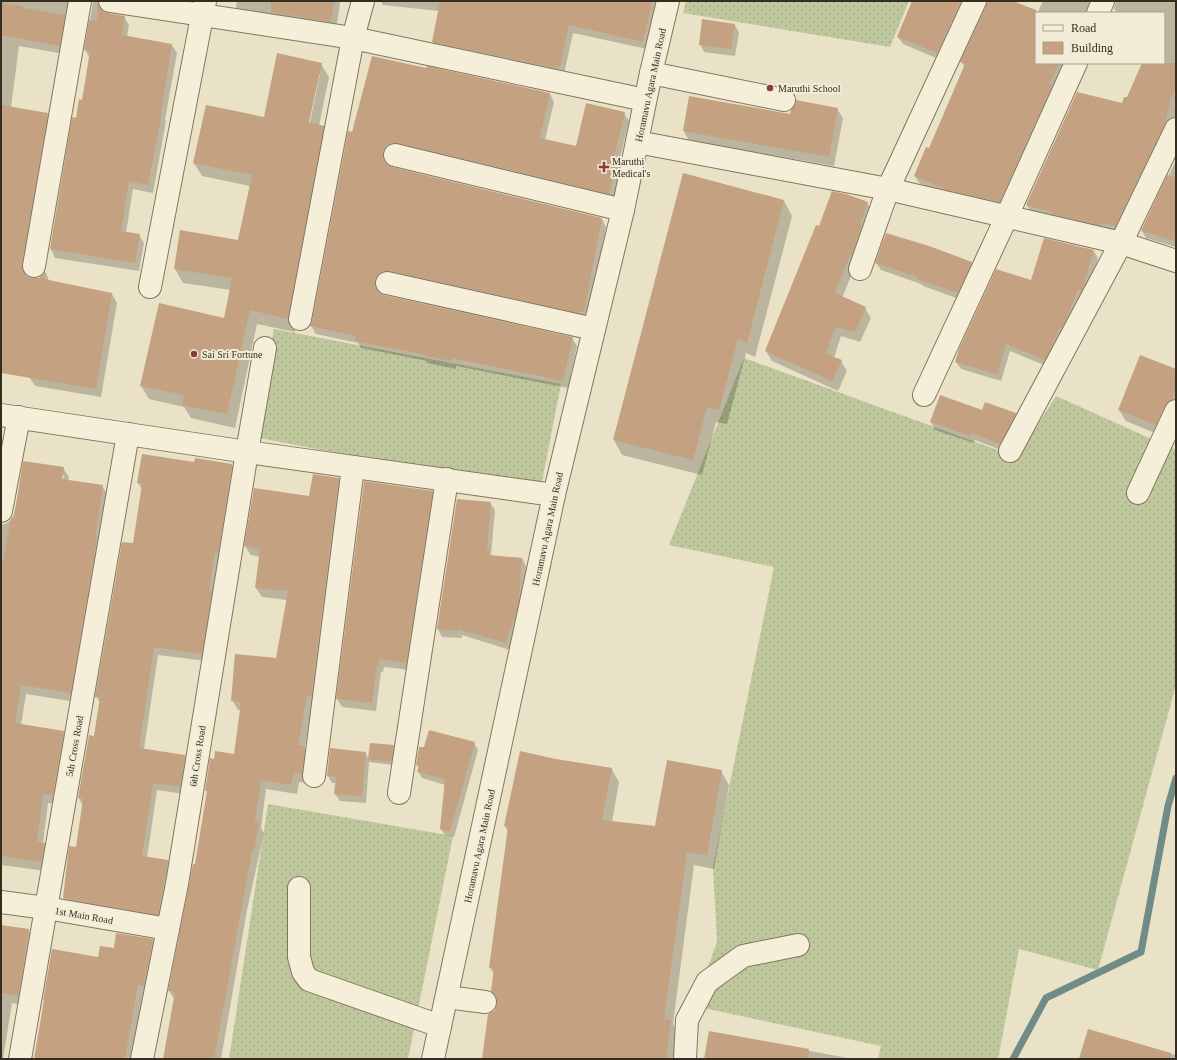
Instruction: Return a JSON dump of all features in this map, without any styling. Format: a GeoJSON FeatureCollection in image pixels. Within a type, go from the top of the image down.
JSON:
{"type":"FeatureCollection","features":[{"type":"Feature","properties":{"kind":"street"},"geometry":{"type":"LineString","coordinates":[[34,266],[80,1]]}},
{"type":"Feature","properties":{"kind":"street"},"geometry":{"type":"LineString","coordinates":[[110,1],[204,8],[354,38],[645,100]]}},
{"type":"Feature","properties":{"kind":"street"},"geometry":{"type":"LineString","coordinates":[[300,319],[362,1]]}},
{"type":"Feature","properties":{"kind":"street","name":"Horamavu Agara Main Road"},"geometry":{"type":"LineString","coordinates":[[433,1059],[554,495],[623,210],[650,73],[668,1]]}},
{"type":"Feature","properties":{"kind":"street"},"geometry":{"type":"LineString","coordinates":[[860,269],[888,189],[975,1]]}},
{"type":"Feature","properties":{"kind":"street"},"geometry":{"type":"LineString","coordinates":[[1098,12],[1103,1]]}},
{"type":"Feature","properties":{"kind":"street"},"geometry":{"type":"LineString","coordinates":[[150,287],[204,8]]}},
{"type":"Feature","properties":{"kind":"street"},"geometry":{"type":"LineString","coordinates":[[924,395],[1076,64]]}},
{"type":"Feature","properties":{"kind":"street"},"geometry":{"type":"LineString","coordinates":[[650,73],[784,100]]}},
{"type":"Feature","properties":{"kind":"street"},"geometry":{"type":"LineString","coordinates":[[1010,451],[1121,243],[1176,129]]}},
{"type":"Feature","properties":{"kind":"street"},"geometry":{"type":"LineString","coordinates":[[637,142],[888,189],[1121,243],[1176,261]]}},
{"type":"Feature","properties":{"kind":"street"},"geometry":{"type":"LineString","coordinates":[[395,155],[623,210]]}},
{"type":"Feature","properties":{"kind":"street"},"geometry":{"type":"LineString","coordinates":[[387,283],[594,329]]}},
{"type":"Feature","properties":{"kind":"street","name":"6th Cross Road"},"geometry":{"type":"LineString","coordinates":[[142,1059],[177,884],[265,348]]}},
{"type":"Feature","properties":{"kind":"street"},"geometry":{"type":"LineString","coordinates":[[1138,493],[1176,411]]}},
{"type":"Feature","properties":{"kind":"street"},"geometry":{"type":"LineString","coordinates":[[1,511],[10,416],[247,452],[554,495]]}},
{"type":"Feature","properties":{"kind":"street","name":"5th Cross Road"},"geometry":{"type":"LineString","coordinates":[[20,1059],[128,434]]}},
{"type":"Feature","properties":{"kind":"street"},"geometry":{"type":"LineString","coordinates":[[314,776],[353,467]]}},
{"type":"Feature","properties":{"kind":"street"},"geometry":{"type":"LineString","coordinates":[[399,793],[447,479]]}},
{"type":"Feature","properties":{"kind":"street"},"geometry":{"type":"LineString","coordinates":[[299,888],[299,957],[304,972],[309,980],[440,1026]]}},
{"type":"Feature","properties":{"kind":"street","name":"1st Main Road"},"geometry":{"type":"LineString","coordinates":[[1,902],[46,908],[168,929]]}},
{"type":"Feature","properties":{"kind":"street"},"geometry":{"type":"LineString","coordinates":[[686,1059],[687,1020],[706,982],[743,956],[798,945]]}},
{"type":"Feature","properties":{"kind":"street"},"geometry":{"type":"LineString","coordinates":[[447,997],[485,1002]]}},
{"type":"Feature","properties":{"kind":"green space"},"geometry":{"type":"Polygon","coordinates":[[[686,1],[909,1],[890,47],[683,13],[686,1]]]}},
{"type":"Feature","properties":{"kind":"green space"},"geometry":{"type":"Polygon","coordinates":[[[274,329],[561,384],[540,492],[254,437],[274,329]]]}},
{"type":"Feature","properties":{"kind":"green space"},"geometry":{"type":"Polygon","coordinates":[[[744,358],[1017,457],[1056,396],[1176,450],[1176,685],[1098,970],[1019,949],[998,1059],[878,1059],[881,1046],[685,1004],[694,1005],[717,942],[713,867],[774,567],[669,545],[744,358]]]}},
{"type":"Feature","properties":{"kind":"green space"},"geometry":{"type":"Polygon","coordinates":[[[268,804],[453,836],[408,1059],[229,1059],[268,804]]]}},
{"type":"Feature","properties":{"kind":"building"},"geometry":{"type":"Polygon","coordinates":[[[271,1],[334,1],[331,22],[271,12],[271,1]]]}},
{"type":"Feature","properties":{"kind":"building"},"geometry":{"type":"Polygon","coordinates":[[[440,1],[652,1],[643,42],[569,25],[560,67],[557,66],[556,68],[432,42],[440,1]]]}},
{"type":"Feature","properties":{"kind":"building"},"geometry":{"type":"Polygon","coordinates":[[[912,1],[961,1],[937,53],[897,37],[912,1]]]}},
{"type":"Feature","properties":{"kind":"building"},"geometry":{"type":"Polygon","coordinates":[[[987,1],[1013,1],[1036,10],[1035,64],[1059,64],[1049,85],[1052,85],[1000,202],[947,190],[914,176],[926,147],[929,148],[965,64],[960,62],[987,1]]]}},
{"type":"Feature","properties":{"kind":"building"},"geometry":{"type":"Polygon","coordinates":[[[1,3],[65,15],[60,46],[1,35],[1,3]]]}},
{"type":"Feature","properties":{"kind":"building"},"geometry":{"type":"Polygon","coordinates":[[[98,3],[103,11],[125,16],[122,35],[172,44],[162,112],[148,185],[129,181],[121,231],[140,234],[135,263],[50,249],[72,117],[76,118],[79,99],[82,100],[90,51],[84,50],[89,20],[97,21],[98,3]]]}},
{"type":"Feature","properties":{"kind":"building"},"geometry":{"type":"Polygon","coordinates":[[[702,19],[735,24],[731,49],[699,45],[702,19]]]}},
{"type":"Feature","properties":{"kind":"building"},"geometry":{"type":"Polygon","coordinates":[[[277,53],[322,63],[309,122],[324,126],[288,319],[250,310],[227,414],[182,405],[184,395],[140,386],[159,303],[224,318],[232,278],[174,269],[180,230],[238,240],[252,175],[193,163],[206,105],[264,117],[277,53]]]}},
{"type":"Feature","properties":{"kind":"building"},"geometry":{"type":"Polygon","coordinates":[[[372,56],[426,68],[427,66],[550,93],[540,138],[576,146],[586,103],[625,112],[614,157],[617,158],[609,194],[398,143],[392,143],[386,146],[383,152],[383,159],[386,164],[392,167],[602,218],[584,312],[578,311],[578,313],[390,271],[383,271],[375,280],[375,287],[384,295],[573,337],[563,381],[452,358],[451,361],[355,341],[356,336],[310,326],[348,131],[352,132],[372,56]]]}},
{"type":"Feature","properties":{"kind":"building"},"geometry":{"type":"Polygon","coordinates":[[[1176,63],[1176,88],[1171,98],[1165,124],[1115,226],[1102,223],[1101,226],[1051,214],[1052,212],[1026,205],[1077,92],[1122,103],[1124,97],[1127,97],[1142,64],[1176,63]]]}},
{"type":"Feature","properties":{"kind":"building"},"geometry":{"type":"Polygon","coordinates":[[[689,96],[790,114],[796,100],[838,108],[829,157],[683,131],[689,96]]]}},
{"type":"Feature","properties":{"kind":"building"},"geometry":{"type":"Polygon","coordinates":[[[1,105],[48,113],[22,271],[26,276],[39,278],[45,270],[44,279],[112,293],[96,389],[1,373],[1,105]]]}},
{"type":"Feature","properties":{"kind":"building"},"geometry":{"type":"Polygon","coordinates":[[[683,173],[784,200],[747,343],[738,339],[719,410],[707,407],[693,460],[613,440],[683,173]]]}},
{"type":"Feature","properties":{"kind":"building"},"geometry":{"type":"Polygon","coordinates":[[[1167,175],[1176,178],[1176,241],[1141,231],[1167,175]]]}},
{"type":"Feature","properties":{"kind":"building"},"geometry":{"type":"Polygon","coordinates":[[[832,191],[846,194],[868,202],[860,224],[862,225],[852,255],[850,255],[835,293],[866,307],[855,332],[835,327],[826,354],[842,360],[832,381],[765,351],[816,225],[819,226],[832,191]]]}},
{"type":"Feature","properties":{"kind":"building"},"geometry":{"type":"Polygon","coordinates":[[[886,233],[929,246],[972,262],[958,293],[917,279],[918,277],[875,263],[886,233]]]}},
{"type":"Feature","properties":{"kind":"building"},"geometry":{"type":"Polygon","coordinates":[[[1044,238],[1094,250],[1082,290],[1078,290],[1064,324],[1062,328],[1060,327],[1045,360],[1006,344],[997,374],[955,362],[959,349],[996,269],[1031,280],[1044,238]]]}},
{"type":"Feature","properties":{"kind":"building"},"geometry":{"type":"Polygon","coordinates":[[[1140,355],[1176,369],[1176,390],[1172,399],[1165,406],[1156,425],[1118,410],[1140,355]]]}},
{"type":"Feature","properties":{"kind":"building"},"geometry":{"type":"Polygon","coordinates":[[[940,395],[982,410],[985,402],[1016,413],[1000,444],[971,433],[970,436],[930,422],[940,395]]]}},
{"type":"Feature","properties":{"kind":"building"},"geometry":{"type":"Polygon","coordinates":[[[142,454],[194,462],[195,458],[232,464],[218,553],[215,553],[209,590],[212,591],[202,654],[154,647],[139,748],[185,755],[180,787],[153,783],[142,856],[168,860],[158,915],[63,898],[69,846],[76,847],[83,799],[78,798],[89,735],[94,736],[100,697],[95,697],[122,542],[133,543],[142,484],[137,483],[142,454]]]}},
{"type":"Feature","properties":{"kind":"building"},"geometry":{"type":"Polygon","coordinates":[[[23,461],[64,467],[62,479],[103,485],[95,538],[97,538],[71,693],[21,685],[15,723],[64,731],[53,795],[43,794],[37,842],[45,843],[41,862],[1,856],[1,574],[11,518],[14,518],[23,461]]]}},
{"type":"Feature","properties":{"kind":"building"},"geometry":{"type":"Polygon","coordinates":[[[313,474],[339,478],[311,697],[307,696],[298,745],[305,746],[302,774],[294,773],[291,785],[261,780],[255,822],[259,823],[254,851],[252,851],[214,1059],[163,1059],[175,992],[168,991],[193,864],[195,864],[207,791],[205,791],[210,758],[214,759],[215,751],[234,754],[241,702],[231,701],[235,654],[276,658],[288,591],[255,588],[260,549],[244,546],[254,488],[309,496],[313,474]]]}},
{"type":"Feature","properties":{"kind":"building"},"geometry":{"type":"Polygon","coordinates":[[[364,481],[433,491],[406,663],[379,659],[372,703],[336,699],[364,481]]]}},
{"type":"Feature","properties":{"kind":"building"},"geometry":{"type":"Polygon","coordinates":[[[457,499],[491,502],[487,550],[489,550],[489,555],[522,558],[519,599],[506,643],[458,629],[458,631],[437,629],[457,499]]]}},
{"type":"Feature","properties":{"kind":"building"},"geometry":{"type":"Polygon","coordinates":[[[429,730],[475,742],[450,831],[440,829],[445,779],[417,772],[419,766],[416,765],[419,747],[424,747],[429,730]]]}},
{"type":"Feature","properties":{"kind":"building"},"geometry":{"type":"Polygon","coordinates":[[[370,743],[394,745],[391,762],[368,759],[370,743]]]}},
{"type":"Feature","properties":{"kind":"building"},"geometry":{"type":"Polygon","coordinates":[[[330,748],[366,752],[362,796],[334,794],[336,777],[327,776],[330,748]]]}},
{"type":"Feature","properties":{"kind":"building"},"geometry":{"type":"Polygon","coordinates":[[[520,751],[556,759],[612,768],[602,820],[655,826],[667,760],[722,770],[707,855],[687,852],[664,1019],[671,1020],[666,1059],[482,1059],[488,1014],[495,1010],[497,1003],[496,997],[491,991],[494,968],[489,968],[508,827],[504,826],[520,751]]]}},
{"type":"Feature","properties":{"kind":"building"},"geometry":{"type":"Polygon","coordinates":[[[1,925],[29,929],[18,996],[1,993],[1,925]]]}},
{"type":"Feature","properties":{"kind":"building"},"geometry":{"type":"Polygon","coordinates":[[[116,933],[153,939],[144,986],[138,985],[125,1059],[34,1059],[52,949],[98,957],[100,946],[114,948],[116,933]]]}},
{"type":"Feature","properties":{"kind":"building"},"geometry":{"type":"Polygon","coordinates":[[[1088,1029],[1171,1053],[1170,1059],[1079,1059],[1088,1029]]]}},
{"type":"Feature","properties":{"kind":"building"},"geometry":{"type":"Polygon","coordinates":[[[709,1031],[809,1049],[808,1059],[704,1059],[709,1031]]]}},
{"type":"Feature","properties":{"kind":"waterway"},"geometry":{"type":"LineString","coordinates":[[1013,1059],[1046,998],[1141,952],[1168,806],[1176,778]]}},
{"type":"Feature","properties":{"kind":"place","name":"Maruthi School"},"geometry":{"type":"Point","coordinates":[770,88]}},
{"type":"Feature","properties":{"kind":"place","name":"Maruthi Medical's"},"geometry":{"type":"Point","coordinates":[604,167]}},
{"type":"Feature","properties":{"kind":"place","name":"Sai Sri Fortune"},"geometry":{"type":"Point","coordinates":[194,354]}}]}
